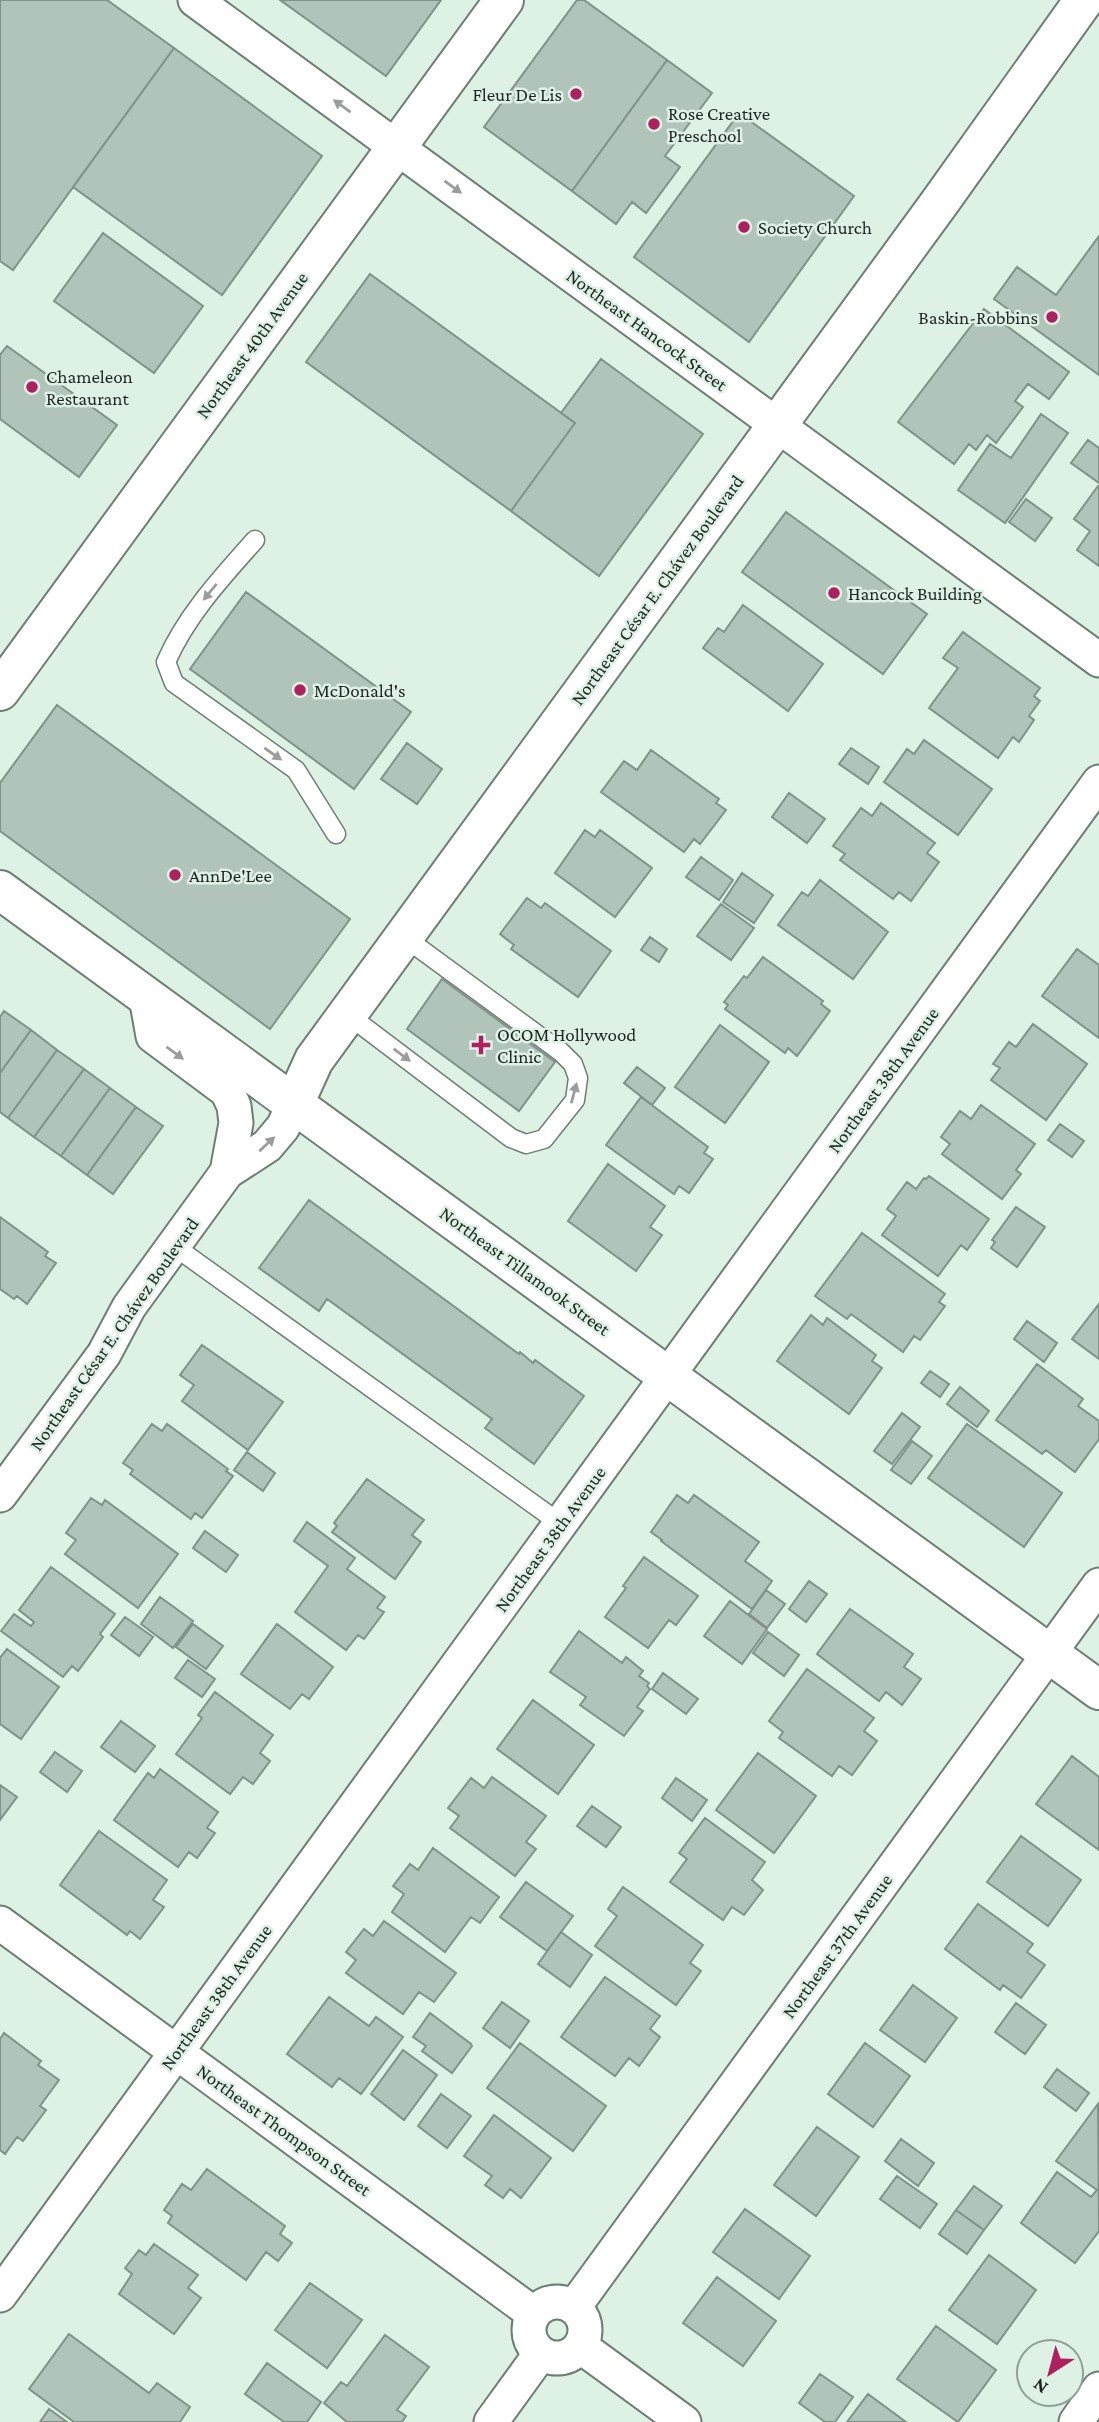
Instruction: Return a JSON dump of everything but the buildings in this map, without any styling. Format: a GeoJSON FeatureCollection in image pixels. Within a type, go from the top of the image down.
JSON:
{"type":"FeatureCollection","features":[{"type":"Feature","properties":{"kind":"street","name":"Northeast 40th Avenue"},"geometry":{"type":"LineString","coordinates":[[0,691],[504,0]]}},
{"type":"Feature","properties":{"kind":"street","name":"Northeast César E. Chávez Boulevard"},"geometry":{"type":"LineString","coordinates":[[0,1495],[104,1354],[129,1307],[227,1172],[267,1146],[283,1127],[314,1060],[778,425],[1084,0]]}},
{"type":"Feature","properties":{"kind":"street","name":"Northeast Hancock Street"},"geometry":{"type":"LineString","coordinates":[[207,4],[1099,660]]}},
{"type":"Feature","properties":{"kind":"street","name":"Northeast 38th Avenue"},"geometry":{"type":"LineString","coordinates":[[0,2295],[1099,782]]}},
{"type":"Feature","properties":{"kind":"street","name":"Northeast Tillamook Street"},"geometry":{"type":"LineString","coordinates":[[0,890],[1099,1690]]}},
{"type":"Feature","properties":{"kind":"street","name":"Northeast César E. Chávez Boulevard"},"geometry":{"type":"LineString","coordinates":[[146,997],[153,1037],[227,1091],[234,1106],[236,1123],[227,1172]]}},
{"type":"Feature","properties":{"kind":"street","name":"Northeast 37th Avenue"},"geometry":{"type":"LineString","coordinates":[[574,2307],[1099,1585]]}},
{"type":"Feature","properties":{"kind":"street","name":"Northeast Thompson Street"},"geometry":{"type":"LineString","coordinates":[[0,1923],[534,2314]]}},
{"type":"Feature","properties":{"kind":"street"},"geometry":{"type":"LineString","coordinates":[[554,2302],[574,2307],[584,2322],[585,2332],[580,2346],[573,2353],[559,2358],[541,2353],[533,2344],[529,2330],[534,2314],[544,2304],[554,2302]]}},
{"type":"Feature","properties":{"kind":"street"},"geometry":{"type":"LineString","coordinates":[[580,2346],[684,2422]]}},
{"type":"Feature","properties":{"kind":"street"},"geometry":{"type":"LineString","coordinates":[[491,2422],[541,2353]]}},
{"type":"Feature","properties":{"kind":"street"},"geometry":{"type":"LineString","coordinates":[[1076,2422],[1099,2389]]}},
{"type":"Feature","properties":{"kind":"lane"},"geometry":{"type":"LineString","coordinates":[[255,540],[200,604],[176,639],[166,662],[174,683],[296,770],[336,834]]}},
{"type":"Feature","properties":{"kind":"lane"},"geometry":{"type":"LineString","coordinates":[[347,1014],[512,1138],[526,1144],[544,1139],[575,1100],[578,1078],[573,1064],[561,1052],[404,937]]}},
{"type":"Feature","properties":{"kind":"lane"},"geometry":{"type":"LineString","coordinates":[[174,1246],[561,1524]]}},
{"type":"Feature","properties":{"kind":"place","name":"Fleur De Lis"},"geometry":{"type":"Point","coordinates":[576,94]}},
{"type":"Feature","properties":{"kind":"place","name":"Rose Creative Preschool"},"geometry":{"type":"Point","coordinates":[654,124]}},
{"type":"Feature","properties":{"kind":"place","name":"Society Church"},"geometry":{"type":"Point","coordinates":[744,227]}},
{"type":"Feature","properties":{"kind":"place","name":"Baskin-Robbins"},"geometry":{"type":"Point","coordinates":[1052,317]}},
{"type":"Feature","properties":{"kind":"place","name":"Chameleon Restaurant"},"geometry":{"type":"Point","coordinates":[32,387]}},
{"type":"Feature","properties":{"kind":"place","name":"Hancock Building"},"geometry":{"type":"Point","coordinates":[834,593]}},
{"type":"Feature","properties":{"kind":"place","name":"McDonald's"},"geometry":{"type":"Point","coordinates":[300,690]}},
{"type":"Feature","properties":{"kind":"place","name":"AnnDe'Lee"},"geometry":{"type":"Point","coordinates":[175,875]}},
{"type":"Feature","properties":{"kind":"place","name":"OCOM Hollywood Clinic"},"geometry":{"type":"Point","coordinates":[481,1045]}}]}
